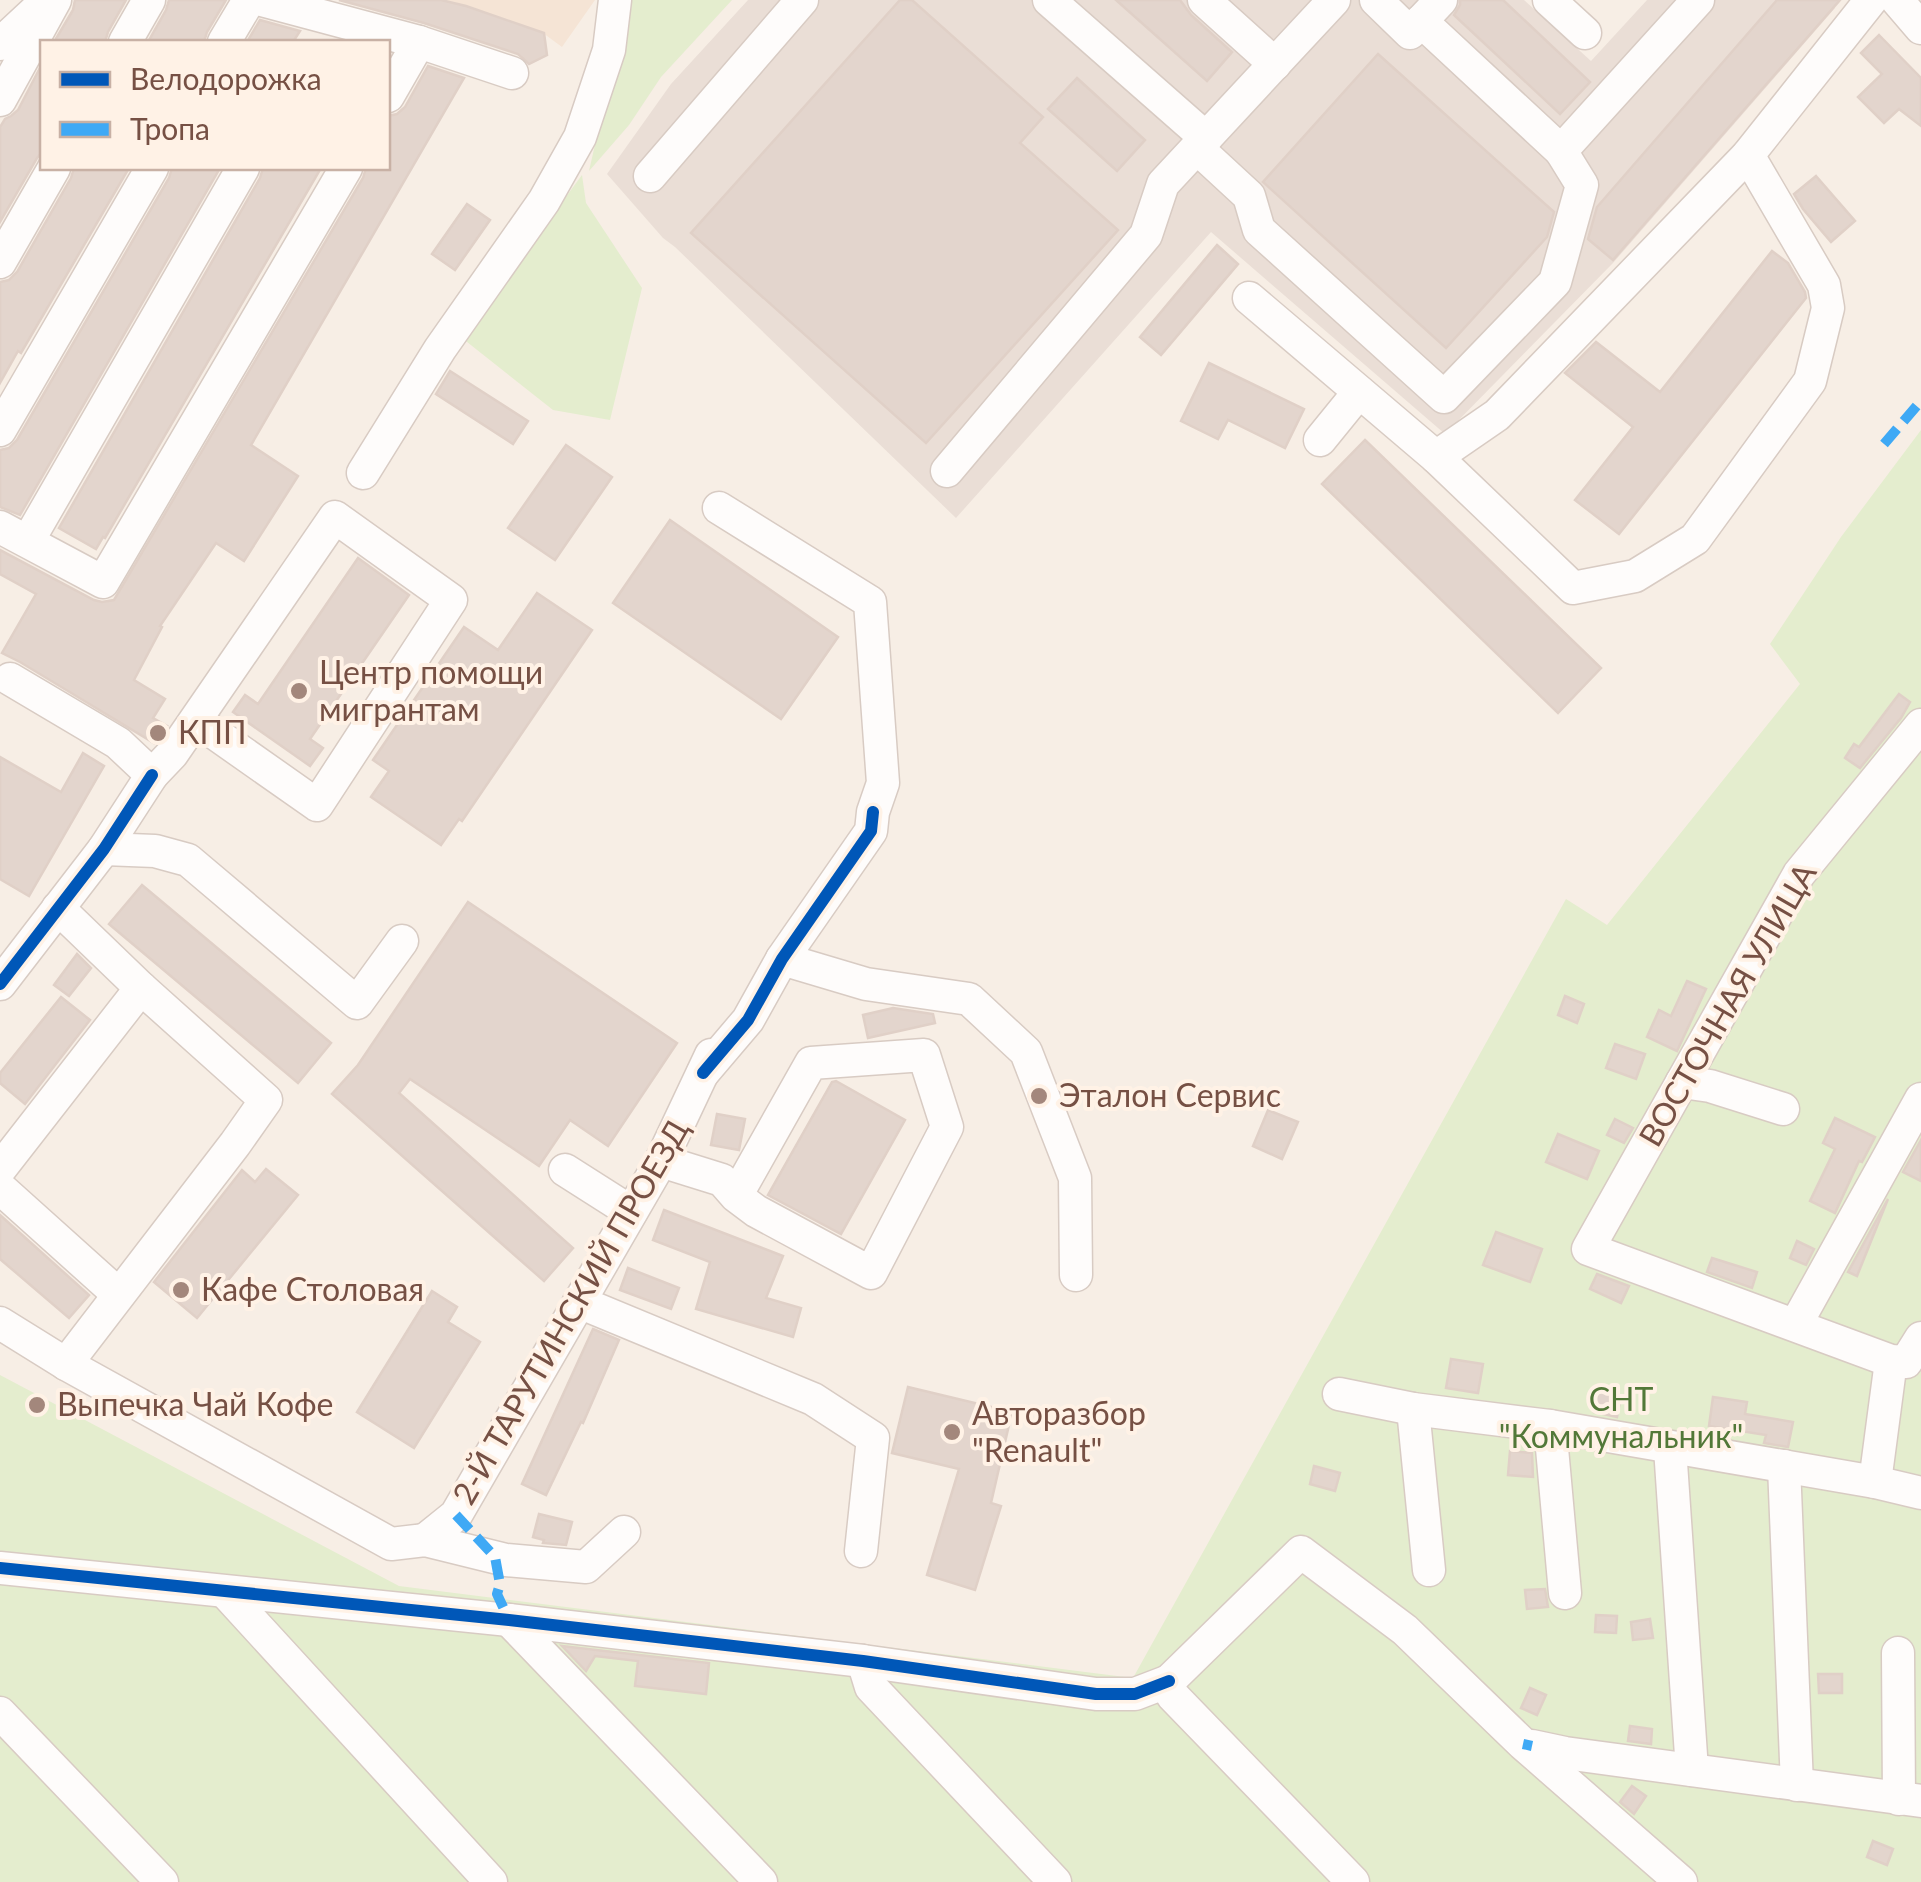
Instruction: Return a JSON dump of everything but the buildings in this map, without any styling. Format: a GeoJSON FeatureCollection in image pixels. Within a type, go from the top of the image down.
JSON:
{"type":"FeatureCollection","features":[{"type":"Feature","properties":{"kind":"street"},"geometry":{"type":"LineString","coordinates":[[0,44],[48,0]]}},
{"type":"Feature","properties":{"kind":"street"},"geometry":{"type":"LineString","coordinates":[[0,100],[55,0]]}},
{"type":"Feature","properties":{"kind":"street"},"geometry":{"type":"LineString","coordinates":[[125,40],[149,0]]}},
{"type":"Feature","properties":{"kind":"street"},"geometry":{"type":"LineString","coordinates":[[225,40],[249,0]]}},
{"type":"Feature","properties":{"kind":"street"},"geometry":{"type":"LineString","coordinates":[[262,0],[322,30],[419,42],[512,73]]}},
{"type":"Feature","properties":{"kind":"street"},"geometry":{"type":"LineString","coordinates":[[363,473],[440,349],[544,201],[580,136],[608,50],[615,0]]}},
{"type":"Feature","properties":{"kind":"street"},"geometry":{"type":"LineString","coordinates":[[650,176],[802,0]]}},
{"type":"Feature","properties":{"kind":"street"},"geometry":{"type":"LineString","coordinates":[[1048,0],[1201,143],[1248,196],[1259,230],[1444,397],[1555,282],[1582,185],[1561,150],[1431,10],[1410,32],[1376,0]]}},
{"type":"Feature","properties":{"kind":"street"},"geometry":{"type":"LineString","coordinates":[[1204,0],[1275,64]]}},
{"type":"Feature","properties":{"kind":"street"},"geometry":{"type":"LineString","coordinates":[[947,472],[1146,235],[1164,184],[1334,0]]}},
{"type":"Feature","properties":{"kind":"street"},"geometry":{"type":"LineString","coordinates":[[1549,0],[1585,33]]}},
{"type":"Feature","properties":{"kind":"street"},"geometry":{"type":"LineString","coordinates":[[1561,150],[1698,0]]}},
{"type":"Feature","properties":{"kind":"street"},"geometry":{"type":"LineString","coordinates":[[1436,457],[1497,415],[1748,156],[1872,0]]}},
{"type":"Feature","properties":{"kind":"street"},"geometry":{"type":"LineString","coordinates":[[1897,0],[1921,28]]}},
{"type":"Feature","properties":{"kind":"street"},"geometry":{"type":"LineString","coordinates":[[390,93],[419,42]]}},
{"type":"Feature","properties":{"kind":"street"},"geometry":{"type":"LineString","coordinates":[[1249,298],[1436,457],[1573,588],[1635,576],[1695,539],[1810,381],[1828,308],[1824,285],[1748,156]]}},
{"type":"Feature","properties":{"kind":"street"},"geometry":{"type":"LineString","coordinates":[[0,262],[53,170]]}},
{"type":"Feature","properties":{"kind":"street"},"geometry":{"type":"LineString","coordinates":[[0,430],[151,170]]}},
{"type":"Feature","properties":{"kind":"street"},"geometry":{"type":"LineString","coordinates":[[242,170],[14,534],[103,582],[345,170]]}},
{"type":"Feature","properties":{"kind":"street"},"geometry":{"type":"LineString","coordinates":[[1320,440],[1359,392]]}},
{"type":"Feature","properties":{"kind":"street","name":"2-Й ТАРУТИНСКИЙ ПРОЕЗД"},"geometry":{"type":"LineString","coordinates":[[425,1540],[456,1515],[632,1212],[661,1161],[735,1006],[782,959],[871,831],[882,782],[870,602],[720,508]]}},
{"type":"Feature","properties":{"kind":"street"},"geometry":{"type":"LineString","coordinates":[[0,984],[104,849],[335,517],[452,600],[318,806],[196,720]]}},
{"type":"Feature","properties":{"kind":"street"},"geometry":{"type":"LineString","coordinates":[[10,679],[118,744],[152,775]]}},
{"type":"Feature","properties":{"kind":"street","name":"ВОСТОЧНАЯ УЛИЦА"},"geometry":{"type":"LineString","coordinates":[[1796,1324],[1588,1249],[1798,874],[1921,725]]}},
{"type":"Feature","properties":{"kind":"street"},"geometry":{"type":"LineString","coordinates":[[104,849],[155,851],[188,860],[357,1004],[402,941]]}},
{"type":"Feature","properties":{"kind":"street"},"geometry":{"type":"LineString","coordinates":[[58,908],[140,988],[266,1100],[66,1364]]}},
{"type":"Feature","properties":{"kind":"street"},"geometry":{"type":"LineString","coordinates":[[782,959],[866,984],[969,999],[1026,1052],[1075,1178],[1076,1275]]}},
{"type":"Feature","properties":{"kind":"street"},"geometry":{"type":"LineString","coordinates":[[0,1169],[140,988]]}},
{"type":"Feature","properties":{"kind":"street"},"geometry":{"type":"LineString","coordinates":[[661,1161],[722,1180],[736,1196],[756,1211],[871,1273],[946,1127],[924,1056],[812,1062],[736,1196]]}},
{"type":"Feature","properties":{"kind":"street"},"geometry":{"type":"LineString","coordinates":[[1682,1082],[1710,1086],[1783,1110]]}},
{"type":"Feature","properties":{"kind":"street"},"geometry":{"type":"LineString","coordinates":[[1921,1099],[1796,1324],[1891,1361],[1906,1362],[1921,1338]]}},
{"type":"Feature","properties":{"kind":"street"},"geometry":{"type":"LineString","coordinates":[[565,1170],[632,1212]]}},
{"type":"Feature","properties":{"kind":"street"},"geometry":{"type":"LineString","coordinates":[[0,1188],[118,1294]]}},
{"type":"Feature","properties":{"kind":"street"},"geometry":{"type":"LineString","coordinates":[[579,1302],[813,1400],[872,1438],[861,1551]]}},
{"type":"Feature","properties":{"kind":"street"},"geometry":{"type":"LineString","coordinates":[[0,1323],[66,1364],[391,1544],[425,1540],[506,1560],[586,1567],[624,1532]]}},
{"type":"Feature","properties":{"kind":"street"},"geometry":{"type":"LineString","coordinates":[[1875,1482],[1891,1361]]}},
{"type":"Feature","properties":{"kind":"street"},"geometry":{"type":"LineString","coordinates":[[1339,1394],[1413,1409],[1550,1426],[1921,1492]]}},
{"type":"Feature","properties":{"kind":"street"},"geometry":{"type":"LineString","coordinates":[[1413,1409],[1429,1570]]}},
{"type":"Feature","properties":{"kind":"street"},"geometry":{"type":"LineString","coordinates":[[1550,1426],[1564,1593]]}},
{"type":"Feature","properties":{"kind":"street"},"geometry":{"type":"LineString","coordinates":[[1670,1448],[1692,1770]]}},
{"type":"Feature","properties":{"kind":"street"},"geometry":{"type":"LineString","coordinates":[[1784,1466],[1797,1785]]}},
{"type":"Feature","properties":{"kind":"street"},"geometry":{"type":"LineString","coordinates":[[0,1568],[509,1620],[863,1661],[1096,1694],[1135,1694],[1169,1681],[1301,1552],[1405,1630],[1524,1744],[1680,1882]]}},
{"type":"Feature","properties":{"kind":"street"},"geometry":{"type":"LineString","coordinates":[[226,1593],[490,1882]]}},
{"type":"Feature","properties":{"kind":"street"},"geometry":{"type":"LineString","coordinates":[[509,1620],[760,1882]]}},
{"type":"Feature","properties":{"kind":"street"},"geometry":{"type":"LineString","coordinates":[[1532,1746],[1910,1800],[1898,1653]]}},
{"type":"Feature","properties":{"kind":"street"},"geometry":{"type":"LineString","coordinates":[[863,1661],[872,1687],[1055,1882]]}},
{"type":"Feature","properties":{"kind":"street"},"geometry":{"type":"LineString","coordinates":[[1169,1681],[1172,1695],[1353,1882]]}},
{"type":"Feature","properties":{"kind":"street"},"geometry":{"type":"LineString","coordinates":[[0,1712],[162,1882]]}},
{"type":"Feature","properties":{"kind":"shaded area"},"geometry":{"type":"Polygon","coordinates":[[[441,0],[595,0],[562,47],[543,33],[441,0]]]}},
{"type":"Feature","properties":{"kind":"shaded area"},"geometry":{"type":"Polygon","coordinates":[[[748,0],[1524,0],[1591,61],[1647,0],[1828,0],[1835,8],[1613,263],[1445,434],[1211,232],[956,518],[663,238],[607,174],[671,84],[748,0]]]}},
{"type":"Feature","properties":{"kind":"green space"},"geometry":{"type":"Polygon","coordinates":[[[628,0],[732,0],[661,77],[629,125],[589,171],[628,0]]]}},
{"type":"Feature","properties":{"kind":"green space"},"geometry":{"type":"Polygon","coordinates":[[[582,175],[586,203],[642,288],[610,420],[553,410],[462,338],[582,175]]]}},
{"type":"Feature","properties":{"kind":"green space","name":"СНТ \"Коммунальник\""},"geometry":{"type":"Polygon","coordinates":[[[1921,430],[1921,1882],[0,1882],[0,1375],[399,1586],[1133,1678],[1566,899],[1607,925],[1800,684],[1770,644],[1841,537],[1921,430]]]}},
{"type":"Feature","properties":{"kind":"marked path"},"geometry":{"type":"LineString","coordinates":[[1884,444],[1921,401]]}},
{"type":"Feature","properties":{"kind":"marked path"},"geometry":{"type":"LineString","coordinates":[[456,1515],[495,1557],[500,1584],[497,1594],[509,1620]]}},
{"type":"Feature","properties":{"kind":"marked path"},"geometry":{"type":"LineString","coordinates":[[1523,1744],[1532,1746]]}},
{"type":"Feature","properties":{"kind":"cycle path"},"geometry":{"type":"LineString","coordinates":[[0,984],[104,849],[152,775]]}},
{"type":"Feature","properties":{"kind":"cycle path"},"geometry":{"type":"LineString","coordinates":[[703,1073],[748,1020],[782,959],[871,831],[873,812]]}},
{"type":"Feature","properties":{"kind":"cycle path"},"geometry":{"type":"LineString","coordinates":[[0,1568],[509,1620],[863,1661],[1096,1694],[1135,1694],[1169,1681]]}},
{"type":"Feature","properties":{"kind":"place","name":"Центр помощи мигрантам"},"geometry":{"type":"Point","coordinates":[299,691]}},
{"type":"Feature","properties":{"kind":"place","name":"КПП"},"geometry":{"type":"Point","coordinates":[158,733]}},
{"type":"Feature","properties":{"kind":"place","name":"Эталон Сервис"},"geometry":{"type":"Point","coordinates":[1039,1096]}},
{"type":"Feature","properties":{"kind":"place","name":"Кафе Столовая"},"geometry":{"type":"Point","coordinates":[181,1290]}},
{"type":"Feature","properties":{"kind":"place","name":"Выпечка Чай Кофе"},"geometry":{"type":"Point","coordinates":[37,1405]}},
{"type":"Feature","properties":{"kind":"place","name":"Авторазбор \"Renault\""},"geometry":{"type":"Point","coordinates":[952,1432]}}]}
